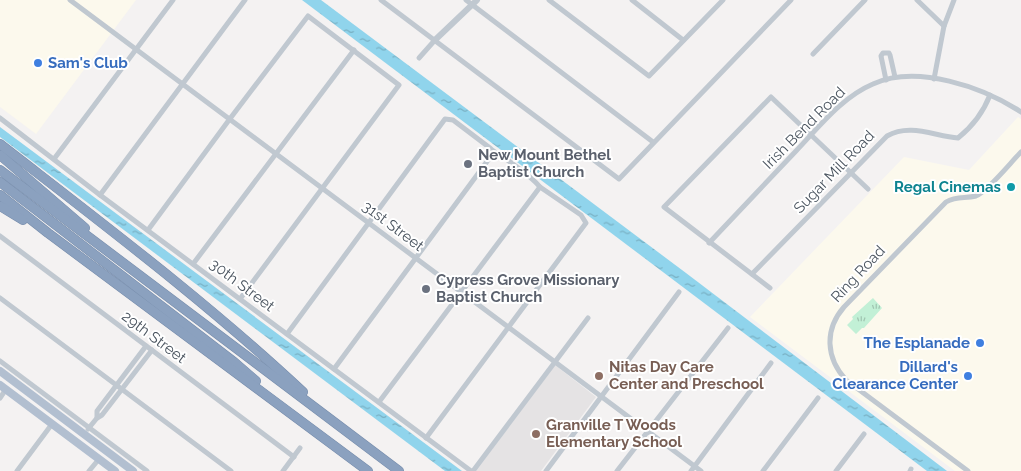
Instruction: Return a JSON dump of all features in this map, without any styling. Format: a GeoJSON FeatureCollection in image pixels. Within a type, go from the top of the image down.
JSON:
{"type":"FeatureCollection","features":[{"type":"Feature","properties":{"kind":"highway"},"geometry":{"type":"LineString","coordinates":[[0,144],[258,351],[334,422]]}},
{"type":"Feature","properties":{"kind":"highway"},"geometry":{"type":"LineString","coordinates":[[0,155],[85,228],[110,253]]}},
{"type":"Feature","properties":{"kind":"highway"},"geometry":{"type":"LineString","coordinates":[[0,170],[399,471]]}},
{"type":"Feature","properties":{"kind":"highway"},"geometry":{"type":"LineString","coordinates":[[0,182],[234,362],[313,430]]}},
{"type":"Feature","properties":{"kind":"highway"},"geometry":{"type":"LineString","coordinates":[[0,195],[48,233],[368,471]]}},
{"type":"Feature","properties":{"kind":"highway"},"geometry":{"type":"LineString","coordinates":[[0,206],[39,231],[48,233]]}},
{"type":"Feature","properties":{"kind":"main road"},"geometry":{"type":"LineString","coordinates":[[0,371],[62,417]]}},
{"type":"Feature","properties":{"kind":"main road"},"geometry":{"type":"LineString","coordinates":[[3,387],[115,471]]}},
{"type":"Feature","properties":{"kind":"main road"},"geometry":{"type":"LineString","coordinates":[[21,401],[26,397],[30,398],[87,431],[133,471]]}},
{"type":"Feature","properties":{"kind":"main road"},"geometry":{"type":"LineString","coordinates":[[106,464],[119,471]]}},
{"type":"Feature","properties":{"kind":"street","name":"31st Street"},"geometry":{"type":"LineString","coordinates":[[70,0],[601,396],[692,468],[701,471]]}},
{"type":"Feature","properties":{"kind":"street"},"geometry":{"type":"LineString","coordinates":[[54,160],[173,0]]}},
{"type":"Feature","properties":{"kind":"street"},"geometry":{"type":"LineString","coordinates":[[100,195],[245,0]]}},
{"type":"Feature","properties":{"kind":"street"},"geometry":{"type":"LineString","coordinates":[[381,0],[618,179],[788,1]]}},
{"type":"Feature","properties":{"kind":"street"},"geometry":{"type":"LineString","coordinates":[[466,0],[475,2],[653,142]]}},
{"type":"Feature","properties":{"kind":"street"},"geometry":{"type":"LineString","coordinates":[[549,0],[649,76],[723,0]]}},
{"type":"Feature","properties":{"kind":"street"},"geometry":{"type":"LineString","coordinates":[[632,0],[683,40]]}},
{"type":"Feature","properties":{"kind":"street"},"geometry":{"type":"LineString","coordinates":[[813,54],[865,0]]}},
{"type":"Feature","properties":{"kind":"street"},"geometry":{"type":"LineString","coordinates":[[917,0],[944,26]]}},
{"type":"Feature","properties":{"kind":"street"},"geometry":{"type":"LineString","coordinates":[[934,79],[944,26],[954,0]]}},
{"type":"Feature","properties":{"kind":"street"},"geometry":{"type":"LineString","coordinates":[[420,58],[435,40],[475,2]]}},
{"type":"Feature","properties":{"kind":"street"},"geometry":{"type":"LineString","coordinates":[[148,230],[308,16],[354,50],[399,85],[240,299]]}},
{"type":"Feature","properties":{"kind":"street"},"geometry":{"type":"LineString","coordinates":[[193,264],[354,50]]}},
{"type":"Feature","properties":{"kind":"street"},"geometry":{"type":"LineString","coordinates":[[886,80],[881,56],[883,53],[889,53],[895,77]]}},
{"type":"Feature","properties":{"kind":"street","name":"Irish Bend Road"},"geometry":{"type":"LineString","coordinates":[[709,243],[844,102],[873,84],[895,77],[946,80],[990,95],[1021,112]]}},
{"type":"Feature","properties":{"kind":"street","name":"Sugar Mill Road"},"geometry":{"type":"LineString","coordinates":[[752,274],[887,136],[904,130],[919,130],[958,138],[975,123],[985,108],[990,95]]}},
{"type":"Feature","properties":{"kind":"street"},"geometry":{"type":"LineString","coordinates":[[770,288],[664,207],[771,96],[868,189]]}},
{"type":"Feature","properties":{"kind":"street","name":"30th Street"},"geometry":{"type":"LineString","coordinates":[[0,118],[100,195],[472,471]]}},
{"type":"Feature","properties":{"kind":"street"},"geometry":{"type":"LineString","coordinates":[[287,334],[445,119],[452,120],[536,182],[540,187],[581,215],[586,223],[426,438]]}},
{"type":"Feature","properties":{"kind":"street"},"geometry":{"type":"LineString","coordinates":[[334,369],[494,152]]}},
{"type":"Feature","properties":{"kind":"street","name":"Ring Road"},"geometry":{"type":"LineString","coordinates":[[968,471],[846,380],[830,352],[830,334],[833,324],[844,307],[946,202],[962,196],[970,197],[977,195],[1021,152]]}},
{"type":"Feature","properties":{"kind":"street"},"geometry":{"type":"LineString","coordinates":[[379,402],[540,187]]}},
{"type":"Feature","properties":{"kind":"street","name":"29th Street"},"geometry":{"type":"LineString","coordinates":[[2,240],[294,457]]}},
{"type":"Feature","properties":{"kind":"street"},"geometry":{"type":"LineString","coordinates":[[546,471],[679,292]]}},
{"type":"Feature","properties":{"kind":"street"},"geometry":{"type":"LineString","coordinates":[[0,298],[231,471]]}},
{"type":"Feature","properties":{"kind":"street"},"geometry":{"type":"LineString","coordinates":[[472,471],[588,318]]}},
{"type":"Feature","properties":{"kind":"street"},"geometry":{"type":"LineString","coordinates":[[617,471],[728,328]]}},
{"type":"Feature","properties":{"kind":"street"},"geometry":{"type":"LineString","coordinates":[[97,418],[97,411],[146,346]]}},
{"type":"Feature","properties":{"kind":"street"},"geometry":{"type":"LineString","coordinates":[[87,431],[97,418],[102,416],[152,350]]}},
{"type":"Feature","properties":{"kind":"street"},"geometry":{"type":"LineString","coordinates":[[0,361],[87,431],[147,471]]}},
{"type":"Feature","properties":{"kind":"street"},"geometry":{"type":"LineString","coordinates":[[692,468],[771,363]]}},
{"type":"Feature","properties":{"kind":"street"},"geometry":{"type":"LineString","coordinates":[[0,398],[3,387]]}},
{"type":"Feature","properties":{"kind":"street"},"geometry":{"type":"LineString","coordinates":[[763,471],[818,398]]}},
{"type":"Feature","properties":{"kind":"street"},"geometry":{"type":"LineString","coordinates":[[17,471],[52,424]]}},
{"type":"Feature","properties":{"kind":"street"},"geometry":{"type":"LineString","coordinates":[[836,471],[864,434]]}},
{"type":"Feature","properties":{"kind":"street"},"geometry":{"type":"LineString","coordinates":[[283,471],[300,448]]}},
{"type":"Feature","properties":{"kind":"street"},"geometry":{"type":"LineString","coordinates":[[89,471],[99,459]]}},
{"type":"Feature","properties":{"kind":"shaded area"},"geometry":{"type":"Polygon","coordinates":[[[0,0],[136,0],[36,134],[0,107],[0,0]]]}},
{"type":"Feature","properties":{"kind":"shaded area"},"geometry":{"type":"Polygon","coordinates":[[[1018,117],[1021,119],[1021,471],[955,471],[750,317],[904,157],[969,170],[1018,117]]]}},
{"type":"Feature","properties":{"kind":"shaded area","name":"Granville T Woods Elementary School"},"geometry":{"type":"Polygon","coordinates":[[[555,365],[596,397],[541,471],[476,471],[555,365]]]}},
{"type":"Feature","properties":{"kind":"green space"},"geometry":{"type":"Polygon","coordinates":[[[873,298],[882,308],[856,334],[847,325],[853,319],[852,317],[873,298]]]}},
{"type":"Feature","properties":{"kind":"water"},"geometry":{"type":"Polygon","coordinates":[[[302,0],[321,0],[947,471],[927,471],[302,0]]]}},
{"type":"Feature","properties":{"kind":"water"},"geometry":{"type":"Polygon","coordinates":[[[0,127],[462,471],[445,471],[0,137],[0,127]]]}},
{"type":"Feature","properties":{"kind":"place","name":"Sam's Club"},"geometry":{"type":"Point","coordinates":[38,63]}},
{"type":"Feature","properties":{"kind":"place","name":"New Mount Bethel Baptist Church"},"geometry":{"type":"Point","coordinates":[468,164]}},
{"type":"Feature","properties":{"kind":"place","name":"Regal Cinemas"},"geometry":{"type":"Point","coordinates":[1011,187]}},
{"type":"Feature","properties":{"kind":"place","name":"Cypress Grove Missionary Baptist Church"},"geometry":{"type":"Point","coordinates":[426,289]}},
{"type":"Feature","properties":{"kind":"place","name":"The Esplanade"},"geometry":{"type":"Point","coordinates":[980,343]}},
{"type":"Feature","properties":{"kind":"place","name":"Nitas Day Care Center and Preschool"},"geometry":{"type":"Point","coordinates":[599,376]}},
{"type":"Feature","properties":{"kind":"place","name":"Dillard's Clearance Center"},"geometry":{"type":"Point","coordinates":[968,376]}},
{"type":"Feature","properties":{"kind":"place","name":"Granville T Woods Elementary School"},"geometry":{"type":"Point","coordinates":[536,434]}}]}
